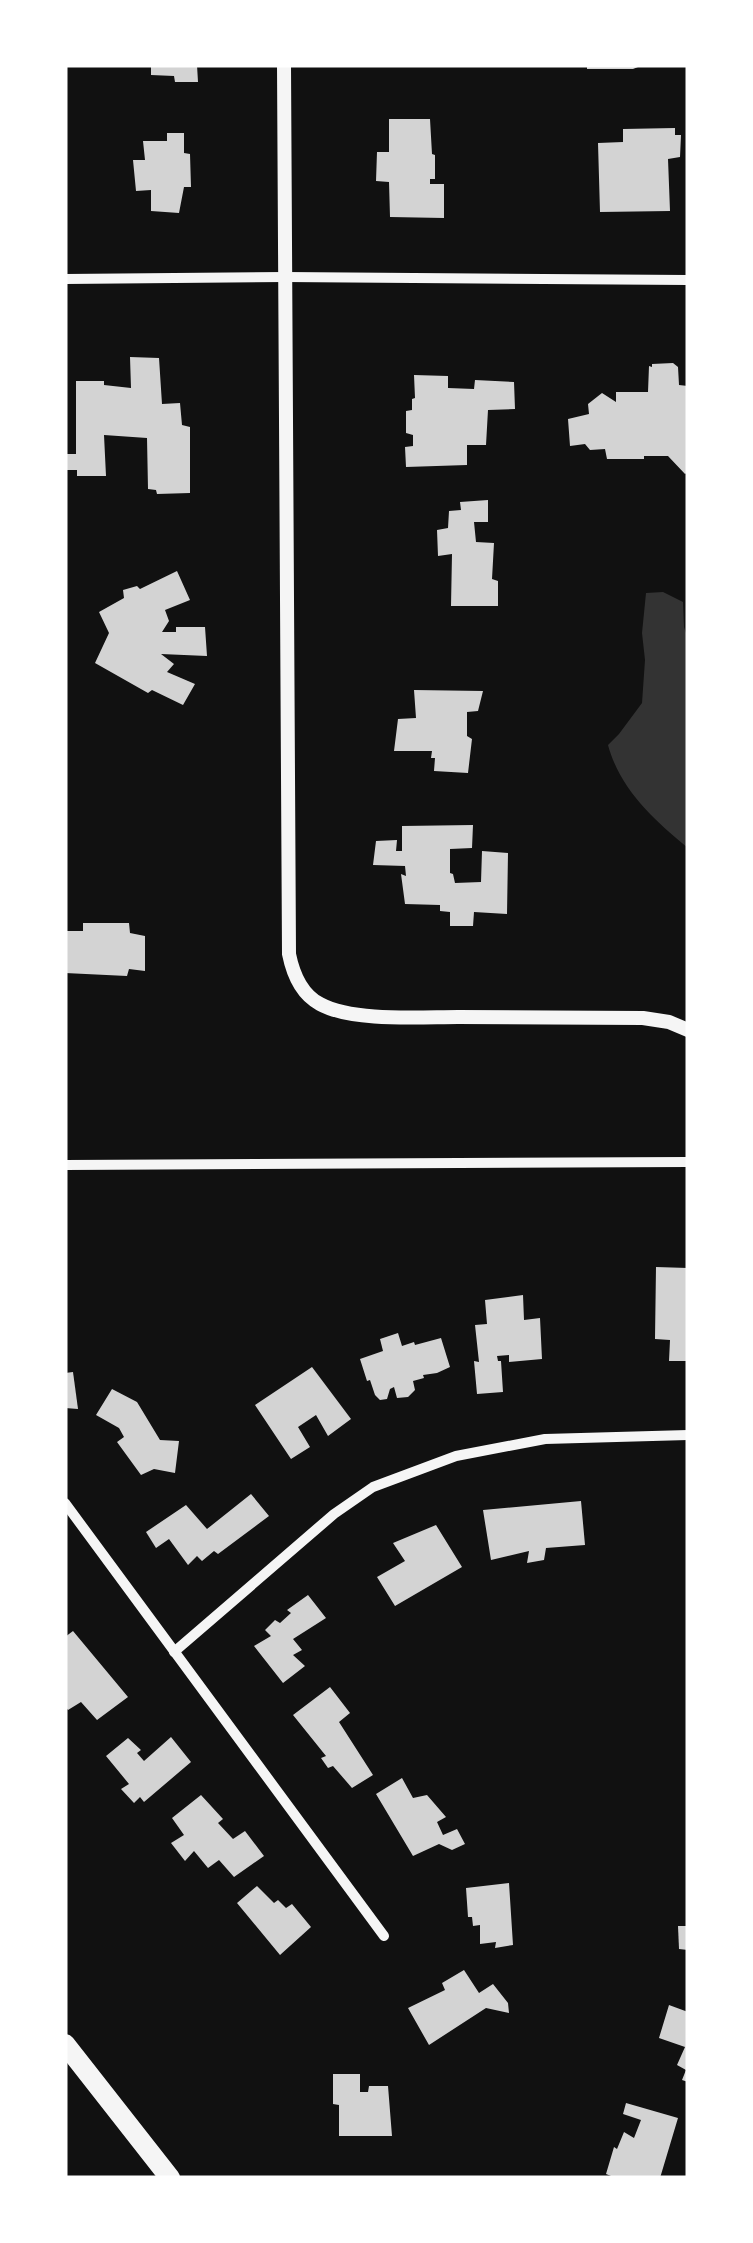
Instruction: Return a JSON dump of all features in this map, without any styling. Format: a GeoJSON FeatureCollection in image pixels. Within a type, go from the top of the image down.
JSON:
{"type":"FeatureCollection","features":[{"type":"Feature","properties":{"kind":"highway"},"geometry":{"type":"LineString","coordinates":[[65,2044],[170,2178]]}},
{"type":"Feature","properties":{"kind":"street"},"geometry":{"type":"LineString","coordinates":[[284,65],[292,970],[319,1004],[356,1014],[643,1018],[688,1030]]}},
{"type":"Feature","properties":{"kind":"street"},"geometry":{"type":"LineString","coordinates":[[65,280],[688,280]]}},
{"type":"Feature","properties":{"kind":"street"},"geometry":{"type":"LineString","coordinates":[[65,1166],[688,1162]]}},
{"type":"Feature","properties":{"kind":"street"},"geometry":{"type":"LineString","coordinates":[[174,1652],[334,1514],[372,1487],[456,1456],[546,1440],[688,1435]]}},
{"type":"Feature","properties":{"kind":"street"},"geometry":{"type":"LineString","coordinates":[[65,1504],[384,1936]]}},
{"type":"Feature","properties":{"kind":"shaded area"},"geometry":{"type":"Polygon","coordinates":[[[663,592],[683,602],[688,639],[688,848],[629,789],[608,745],[642,703],[646,593],[663,592]]]}},
{"type":"Feature","properties":{"kind":"building"},"geometry":{"type":"Polygon","coordinates":[[[151,65],[197,65],[198,82],[175,82],[174,76],[151,75],[151,65]]]}},
{"type":"Feature","properties":{"kind":"building"},"geometry":{"type":"Polygon","coordinates":[[[587,65],[643,65],[633,69],[587,69],[587,65]]]}},
{"type":"Feature","properties":{"kind":"building"},"geometry":{"type":"Polygon","coordinates":[[[389,119],[430,119],[435,179],[430,179],[430,184],[444,184],[444,218],[390,217],[389,182],[376,181],[377,152],[389,152],[389,119]]]}},
{"type":"Feature","properties":{"kind":"building"},"geometry":{"type":"Polygon","coordinates":[[[675,128],[675,135],[681,135],[680,157],[668,159],[670,211],[600,212],[598,143],[623,142],[623,129],[675,128]]]}},
{"type":"Feature","properties":{"kind":"building"},"geometry":{"type":"Polygon","coordinates":[[[167,133],[184,133],[184,153],[190,154],[191,187],[184,187],[179,213],[151,211],[151,190],[136,191],[133,160],[145,160],[143,141],[167,141],[167,133]]]}},
{"type":"Feature","properties":{"kind":"building"},"geometry":{"type":"Polygon","coordinates":[[[130,357],[159,358],[162,404],[180,403],[182,425],[190,427],[190,493],[157,494],[156,490],[148,489],[147,438],[104,435],[106,476],[77,476],[77,470],[65,470],[65,454],[76,454],[76,381],[104,381],[104,385],[131,388],[130,357]]]}},
{"type":"Feature","properties":{"kind":"building"},"geometry":{"type":"Polygon","coordinates":[[[673,363],[678,367],[679,385],[688,386],[688,472],[685,474],[668,456],[607,459],[605,449],[590,450],[585,444],[570,446],[568,419],[589,414],[588,404],[602,393],[616,402],[616,392],[648,392],[649,366],[673,363]]]}},
{"type":"Feature","properties":{"kind":"building"},"geometry":{"type":"Polygon","coordinates":[[[414,375],[448,376],[448,388],[474,389],[475,380],[514,382],[515,409],[488,410],[486,445],[467,445],[467,465],[406,467],[405,447],[413,446],[413,435],[406,433],[406,411],[412,410],[415,398],[414,375]]]}},
{"type":"Feature","properties":{"kind":"building"},"geometry":{"type":"Polygon","coordinates":[[[488,500],[488,522],[474,522],[476,542],[494,543],[492,579],[498,581],[498,606],[451,606],[452,554],[438,556],[437,530],[448,528],[449,511],[461,510],[460,502],[488,500]]]}},
{"type":"Feature","properties":{"kind":"building"},"geometry":{"type":"Polygon","coordinates":[[[177,571],[190,600],[165,610],[169,621],[162,632],[176,632],[176,627],[205,627],[207,656],[161,654],[174,664],[167,672],[195,684],[183,705],[152,690],[148,693],[95,663],[109,633],[99,612],[124,598],[123,590],[137,586],[140,589],[177,571]]]}},
{"type":"Feature","properties":{"kind":"building"},"geometry":{"type":"Polygon","coordinates":[[[414,690],[483,691],[478,711],[467,712],[467,736],[472,739],[468,773],[434,771],[432,751],[394,751],[398,719],[416,718],[414,690]]]}},
{"type":"Feature","properties":{"kind":"building"},"geometry":{"type":"Polygon","coordinates":[[[473,825],[472,848],[450,849],[450,873],[455,883],[481,882],[482,851],[508,853],[507,914],[474,912],[473,926],[450,926],[450,912],[440,911],[440,905],[405,904],[401,874],[406,876],[405,866],[373,865],[376,841],[397,840],[396,851],[402,851],[402,826],[473,825]]]}},
{"type":"Feature","properties":{"kind":"building"},"geometry":{"type":"Polygon","coordinates":[[[83,923],[129,923],[130,933],[145,936],[145,971],[129,969],[127,976],[65,973],[65,931],[83,931],[83,923]]]}},
{"type":"Feature","properties":{"kind":"building"},"geometry":{"type":"Polygon","coordinates":[[[656,1267],[688,1268],[688,1361],[669,1361],[670,1340],[655,1339],[656,1267]]]}},
{"type":"Feature","properties":{"kind":"building"},"geometry":{"type":"Polygon","coordinates":[[[523,1295],[524,1320],[540,1318],[542,1359],[509,1362],[509,1355],[497,1356],[501,1361],[503,1392],[477,1394],[475,1325],[487,1324],[485,1300],[523,1295]]]}},
{"type":"Feature","properties":{"kind":"building"},"geometry":{"type":"Polygon","coordinates":[[[398,1333],[402,1346],[441,1338],[450,1367],[413,1381],[415,1390],[408,1397],[397,1398],[394,1387],[387,1399],[380,1400],[370,1380],[367,1381],[360,1359],[383,1351],[380,1339],[398,1333]]]}},
{"type":"Feature","properties":{"kind":"building"},"geometry":{"type":"Polygon","coordinates":[[[312,1367],[351,1419],[328,1436],[316,1415],[298,1427],[310,1447],[291,1459],[255,1405],[312,1367]]]}},
{"type":"Feature","properties":{"kind":"building"},"geometry":{"type":"Polygon","coordinates":[[[73,1372],[78,1409],[65,1408],[65,1373],[73,1372]]]}},
{"type":"Feature","properties":{"kind":"building"},"geometry":{"type":"Polygon","coordinates":[[[112,1389],[137,1402],[160,1440],[179,1441],[175,1473],[154,1469],[141,1475],[117,1442],[124,1437],[119,1428],[96,1415],[112,1389]]]}},
{"type":"Feature","properties":{"kind":"building"},"geometry":{"type":"Polygon","coordinates":[[[251,1494],[269,1516],[218,1554],[214,1551],[202,1561],[197,1556],[188,1565],[169,1539],[156,1548],[146,1532],[186,1505],[207,1529],[251,1494]]]}},
{"type":"Feature","properties":{"kind":"building"},"geometry":{"type":"Polygon","coordinates":[[[581,1501],[585,1545],[546,1548],[544,1560],[527,1563],[529,1551],[491,1560],[483,1510],[581,1501]]]}},
{"type":"Feature","properties":{"kind":"building"},"geometry":{"type":"Polygon","coordinates":[[[436,1525],[462,1567],[395,1606],[377,1577],[405,1561],[393,1543],[436,1525]]]}},
{"type":"Feature","properties":{"kind":"building"},"geometry":{"type":"Polygon","coordinates":[[[308,1595],[326,1618],[293,1639],[302,1650],[293,1655],[305,1666],[283,1683],[254,1646],[271,1636],[265,1630],[275,1620],[280,1623],[291,1613],[287,1610],[308,1595]]]}},
{"type":"Feature","properties":{"kind":"building"},"geometry":{"type":"Polygon","coordinates":[[[73,1631],[128,1697],[97,1720],[81,1702],[68,1710],[65,1706],[65,1637],[73,1631]]]}},
{"type":"Feature","properties":{"kind":"building"},"geometry":{"type":"Polygon","coordinates":[[[330,1687],[350,1713],[339,1722],[373,1775],[352,1788],[333,1766],[328,1768],[321,1758],[326,1756],[293,1715],[330,1687]]]}},
{"type":"Feature","properties":{"kind":"building"},"geometry":{"type":"Polygon","coordinates":[[[171,1737],[191,1762],[144,1802],[140,1797],[134,1803],[121,1789],[129,1784],[106,1756],[128,1738],[141,1750],[137,1753],[144,1761],[171,1737]]]}},
{"type":"Feature","properties":{"kind":"building"},"geometry":{"type":"Polygon","coordinates":[[[402,1778],[413,1798],[427,1795],[446,1817],[437,1822],[443,1835],[457,1829],[465,1844],[452,1850],[439,1844],[413,1856],[376,1794],[402,1778]]]}},
{"type":"Feature","properties":{"kind":"building"},"geometry":{"type":"Polygon","coordinates":[[[201,1795],[223,1819],[218,1823],[233,1839],[245,1831],[264,1856],[234,1877],[219,1860],[208,1868],[194,1851],[185,1861],[171,1843],[184,1835],[172,1818],[201,1795]]]}},
{"type":"Feature","properties":{"kind":"building"},"geometry":{"type":"Polygon","coordinates":[[[509,1883],[513,1945],[495,1948],[496,1942],[480,1944],[480,1925],[473,1926],[472,1917],[468,1917],[466,1888],[509,1883]]]}},
{"type":"Feature","properties":{"kind":"building"},"geometry":{"type":"Polygon","coordinates":[[[257,1886],[274,1903],[278,1900],[286,1908],[292,1904],[311,1927],[280,1955],[237,1903],[257,1886]]]}},
{"type":"Feature","properties":{"kind":"building"},"geometry":{"type":"Polygon","coordinates":[[[678,1926],[688,1926],[688,1950],[679,1949],[678,1926]]]}},
{"type":"Feature","properties":{"kind":"building"},"geometry":{"type":"Polygon","coordinates":[[[464,1970],[479,1993],[493,1984],[508,2003],[509,2013],[486,2008],[429,2045],[408,2008],[445,1990],[442,1983],[464,1970]]]}},
{"type":"Feature","properties":{"kind":"building"},"geometry":{"type":"Polygon","coordinates":[[[669,2005],[688,2012],[688,2082],[682,2080],[686,2070],[677,2065],[685,2047],[659,2038],[669,2005]]]}},
{"type":"Feature","properties":{"kind":"building"},"geometry":{"type":"Polygon","coordinates":[[[333,2074],[360,2074],[360,2092],[368,2092],[369,2086],[388,2086],[392,2136],[339,2136],[333,2074]]]}},
{"type":"Feature","properties":{"kind":"building"},"geometry":{"type":"Polygon","coordinates":[[[626,2103],[678,2118],[660,2178],[616,2178],[606,2174],[614,2147],[617,2149],[624,2132],[634,2138],[641,2120],[623,2114],[626,2103]]]}}]}
